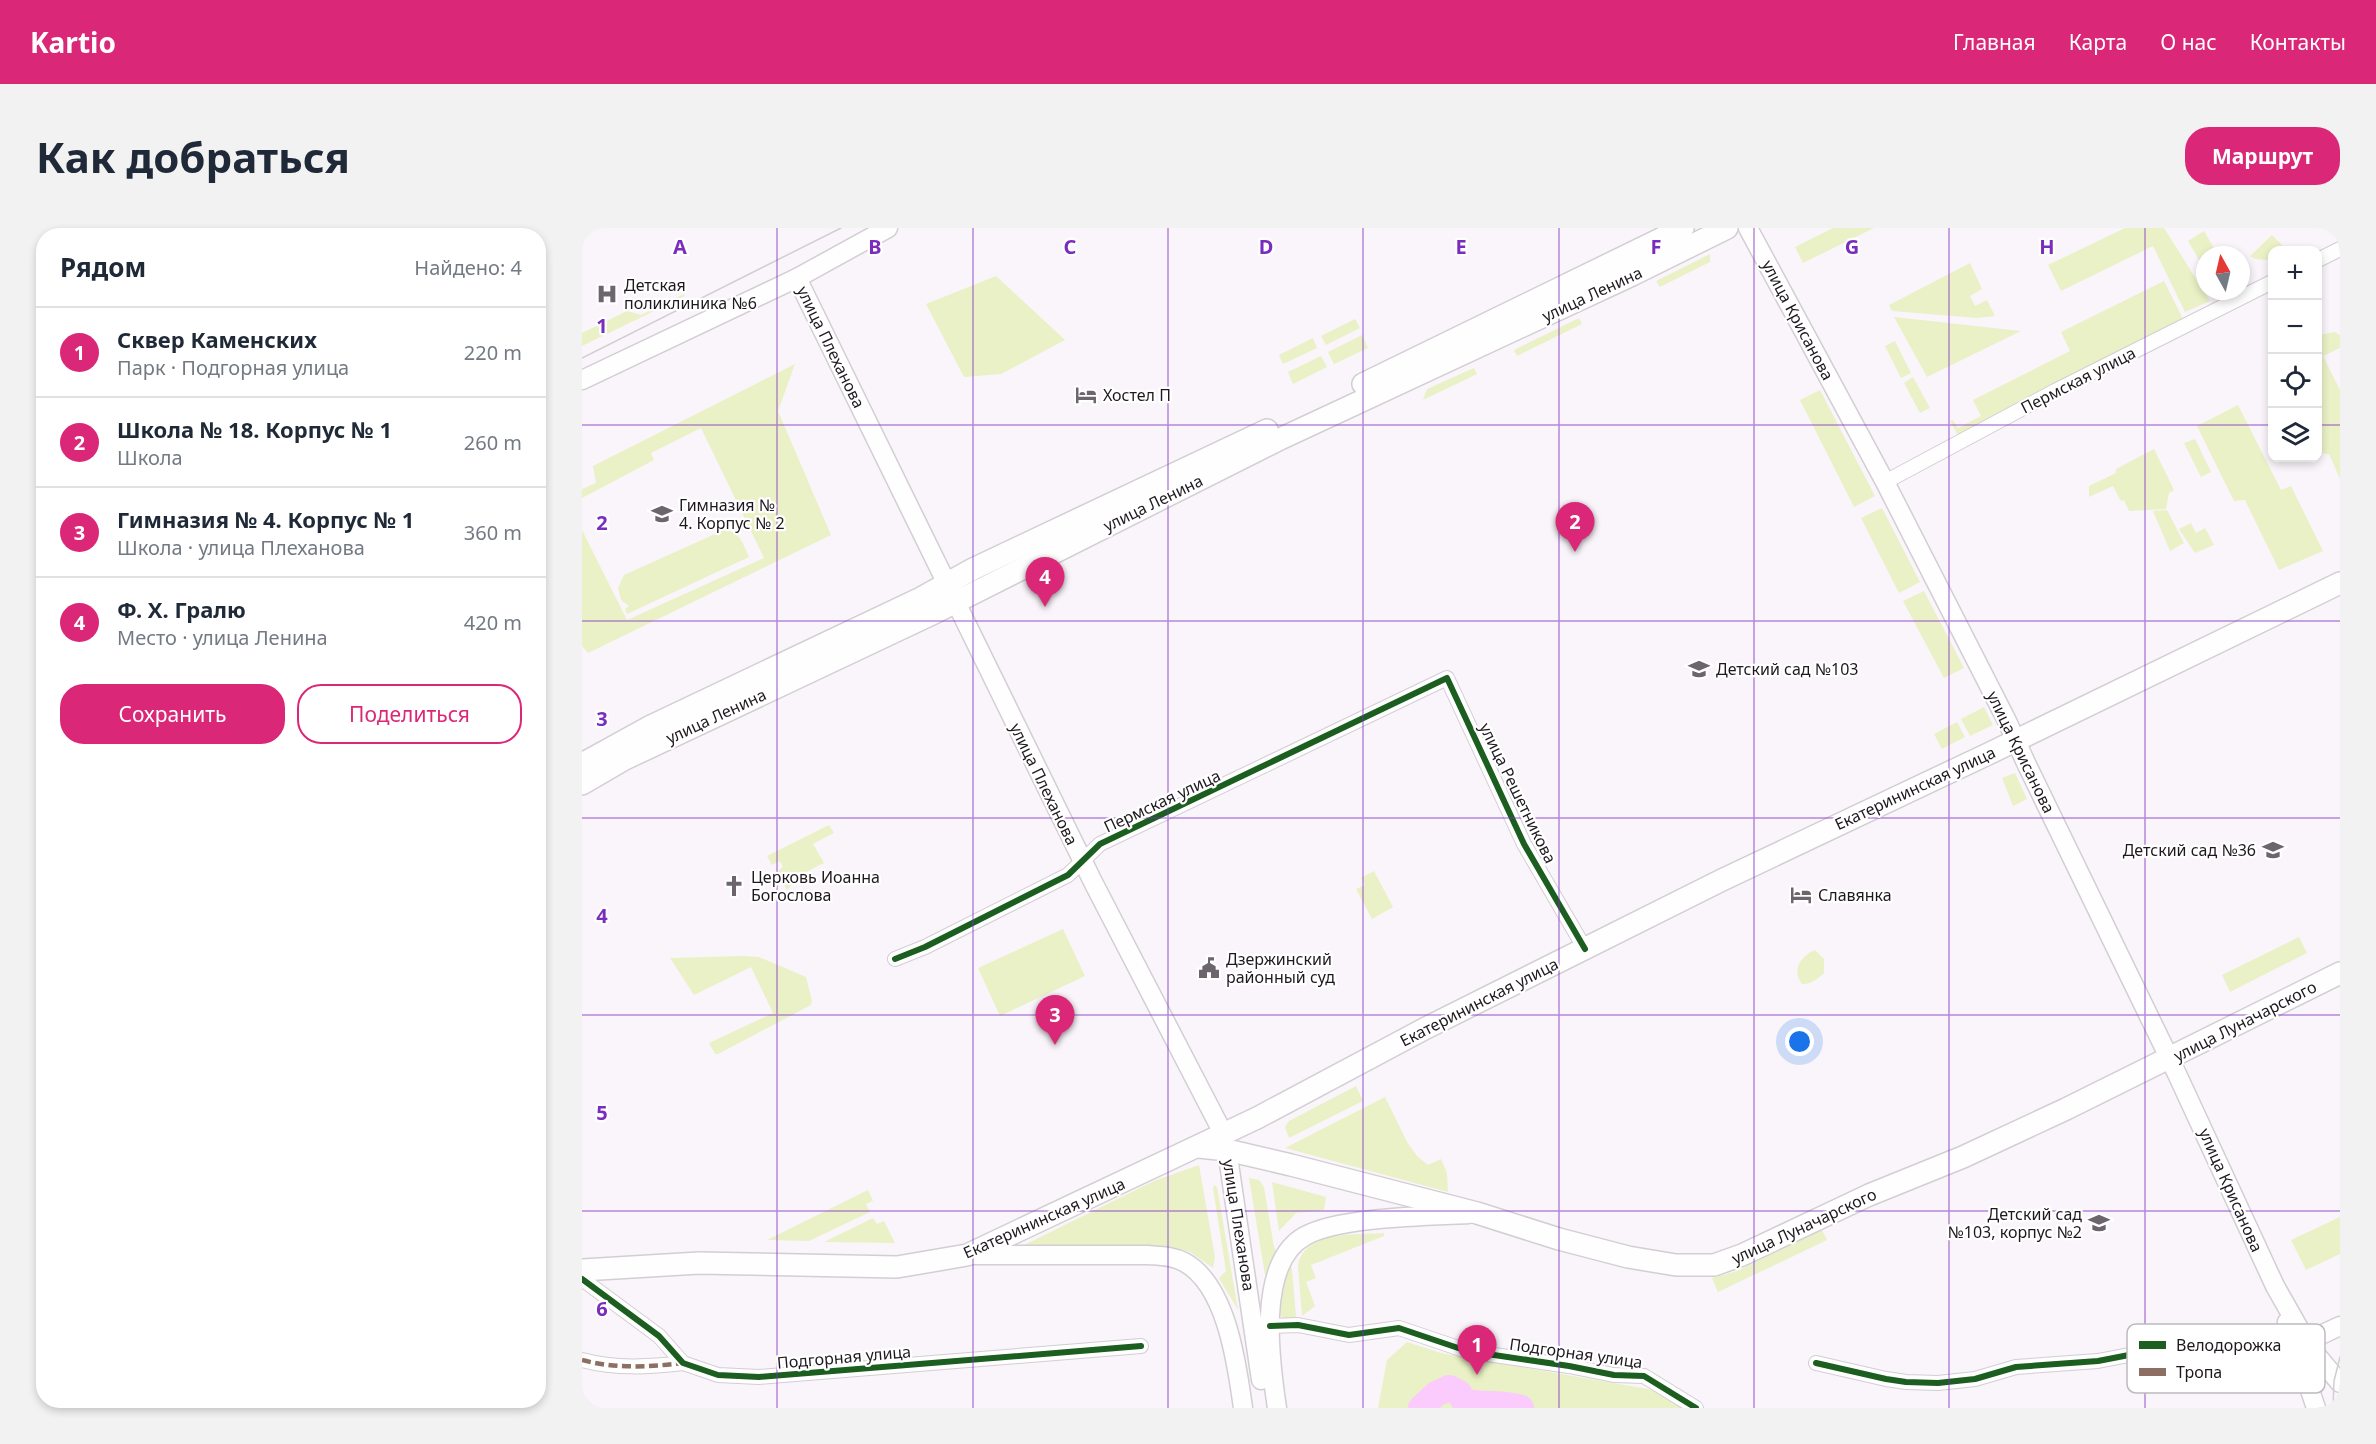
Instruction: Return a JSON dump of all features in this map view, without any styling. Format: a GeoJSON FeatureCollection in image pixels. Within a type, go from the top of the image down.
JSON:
{"type":"FeatureCollection","features":[{"type":"Feature","properties":{"kind":"main road"},"geometry":{"type":"LineString","coordinates":[[582,380],[796,279],[888,228]]}},
{"type":"Feature","properties":{"kind":"main road","name":"улица Ленина"},"geometry":{"type":"LineString","coordinates":[[582,784],[625,759],[952,593],[973,569],[1393,370],[1683,228]]}},
{"type":"Feature","properties":{"kind":"main road","name":"улица Ленина"},"geometry":{"type":"LineString","coordinates":[[582,764],[651,726],[952,593],[1632,275],[1727,228]]}},
{"type":"Feature","properties":{"kind":"main road","name":"улица Крисанова"},"geometry":{"type":"LineString","coordinates":[[1748,228],[1885,482],[2016,740],[2169,1059],[2292,1324]]}},
{"type":"Feature","properties":{"kind":"main road","name":"улица Плеханова"},"geometry":{"type":"LineString","coordinates":[[796,279],[1083,860],[1226,1142],[1265,1408]]}},
{"type":"Feature","properties":{"kind":"main road","name":"Екатерининская улица"},"geometry":{"type":"LineString","coordinates":[[582,1270],[699,1263],[897,1267],[968,1256],[1199,1147],[1226,1142],[1426,1028],[1785,849],[2340,583]]}},
{"type":"Feature","properties":{"kind":"main road","name":"улица Луначарского"},"geometry":{"type":"LineString","coordinates":[[1226,1142],[1478,1213],[1559,1239],[1637,1259],[1676,1265],[1714,1265],[1779,1239],[1869,1195],[1963,1157],[2340,974]]}},
{"type":"Feature","properties":{"kind":"main road"},"geometry":{"type":"LineString","coordinates":[[1277,1408],[1271,1365],[1270,1326],[1273,1291],[1280,1268],[1291,1247],[1306,1236],[1328,1228],[1478,1213]]}},
{"type":"Feature","properties":{"kind":"main road"},"geometry":{"type":"LineString","coordinates":[[968,1256],[1148,1255],[1167,1256],[1186,1263],[1196,1270],[1211,1291],[1228,1328],[1243,1408]]}},
{"type":"Feature","properties":{"kind":"main road"},"geometry":{"type":"LineString","coordinates":[[2325,1333],[2340,1326]]}},
{"type":"Feature","properties":{"kind":"main road","name":"улица Крисанова"},"geometry":{"type":"LineString","coordinates":[[2325,1363],[2337,1372]]}},
{"type":"Feature","properties":{"kind":"main road","name":"улица Крисанова"},"geometry":{"type":"LineString","coordinates":[[2311,1393],[2316,1408]]}},
{"type":"Feature","properties":{"kind":"street"},"geometry":{"type":"LineString","coordinates":[[2322,258],[2340,249]]}},
{"type":"Feature","properties":{"kind":"street","name":"Пермская улица"},"geometry":{"type":"LineString","coordinates":[[1885,482],[2055,391],[2268,284]]}},
{"type":"Feature","properties":{"kind":"street","name":"Пермская улица"},"geometry":{"type":"LineString","coordinates":[[895,959],[925,947],[1068,874],[1100,844],[1447,678]]}},
{"type":"Feature","properties":{"kind":"street","name":"улица Решетникова"},"geometry":{"type":"LineString","coordinates":[[1447,678],[1524,844],[1586,949]]}},
{"type":"Feature","properties":{"kind":"street","name":"Подгорная улица"},"geometry":{"type":"LineString","coordinates":[[582,1279],[659,1336],[684,1363]]}},
{"type":"Feature","properties":{"kind":"street","name":"Подгорная улица"},"geometry":{"type":"LineString","coordinates":[[1270,1326],[1298,1325],[1349,1335],[1399,1328],[1467,1351],[1604,1373],[1644,1376],[1696,1408]]}},
{"type":"Feature","properties":{"kind":"street","name":"Подгорная улица"},"geometry":{"type":"LineString","coordinates":[[582,1360],[602,1364],[643,1366],[684,1363],[718,1375],[743,1378],[1141,1346]]}},
{"type":"Feature","properties":{"kind":"street"},"geometry":{"type":"LineString","coordinates":[[1816,1363],[1886,1379],[1938,1383],[1975,1379],[2016,1366],[2085,1363],[2127,1355]]}},
{"type":"Feature","properties":{"kind":"green space"},"geometry":{"type":"Polygon","coordinates":[[[1833,228],[1874,228],[1803,263],[1795,247],[1833,228]]]}},
{"type":"Feature","properties":{"kind":"green space"},"geometry":{"type":"Polygon","coordinates":[[[2125,228],[2164,228],[2196,279],[2196,300],[2210,301],[2185,312],[2153,246],[2061,291],[2048,265],[2125,228]]]}},
{"type":"Feature","properties":{"kind":"green space"},"geometry":{"type":"Polygon","coordinates":[[[2204,231],[2213,246],[2196,246],[2196,255],[2188,241],[2204,231]]]}},
{"type":"Feature","properties":{"kind":"green space"},"geometry":{"type":"Polygon","coordinates":[[[2272,235],[2283,246],[2268,246],[2268,260],[2255,259],[2250,256],[2272,235]]]}},
{"type":"Feature","properties":{"kind":"green space"},"geometry":{"type":"Polygon","coordinates":[[[1710,254],[1710,262],[1660,287],[1656,281],[1710,254]]]}},
{"type":"Feature","properties":{"kind":"green space"},"geometry":{"type":"Polygon","coordinates":[[[1970,263],[1982,289],[1970,296],[1975,306],[1987,300],[1995,316],[1977,318],[1892,311],[1889,305],[1970,263]]]}},
{"type":"Feature","properties":{"kind":"green space"},"geometry":{"type":"Polygon","coordinates":[[[996,276],[1065,340],[1001,374],[964,377],[926,304],[996,276]]]}},
{"type":"Feature","properties":{"kind":"green space"},"geometry":{"type":"Polygon","coordinates":[[[2164,281],[2185,323],[1959,437],[1950,421],[1953,420],[1958,428],[1981,416],[1973,400],[2070,351],[2061,332],[2164,281]]]}},
{"type":"Feature","properties":{"kind":"green space"},"geometry":{"type":"Polygon","coordinates":[[[684,294],[685,296],[582,346],[582,333],[627,311],[641,315],[684,294]]]}},
{"type":"Feature","properties":{"kind":"green space"},"geometry":{"type":"Polygon","coordinates":[[[1894,317],[2021,331],[1927,377],[1894,317]]]}},
{"type":"Feature","properties":{"kind":"green space"},"geometry":{"type":"Polygon","coordinates":[[[1579,318],[1582,324],[1517,356],[1514,350],[1579,318]]]}},
{"type":"Feature","properties":{"kind":"green space"},"geometry":{"type":"Polygon","coordinates":[[[1355,319],[1360,328],[1326,345],[1321,336],[1355,319]]]}},
{"type":"Feature","properties":{"kind":"green space"},"geometry":{"type":"Polygon","coordinates":[[[2335,332],[2340,335],[2340,348],[2323,356],[2340,390],[2340,479],[2329,454],[2322,453],[2322,334],[2335,332]]]}},
{"type":"Feature","properties":{"kind":"green space"},"geometry":{"type":"Polygon","coordinates":[[[1362,335],[1368,348],[1334,364],[1328,352],[1362,335]]]}},
{"type":"Feature","properties":{"kind":"green space"},"geometry":{"type":"Polygon","coordinates":[[[1313,338],[1317,348],[1283,364],[1279,355],[1313,338]]]}},
{"type":"Feature","properties":{"kind":"green space"},"geometry":{"type":"Polygon","coordinates":[[[1895,341],[1911,373],[1901,378],[1885,346],[1895,341]]]}},
{"type":"Feature","properties":{"kind":"green space"},"geometry":{"type":"Polygon","coordinates":[[[1321,356],[1327,367],[1293,384],[1288,372],[1321,356]]]}},
{"type":"Feature","properties":{"kind":"green space"},"geometry":{"type":"Polygon","coordinates":[[[795,364],[778,411],[831,535],[588,653],[582,646],[582,530],[627,620],[764,558],[701,428],[651,453],[654,460],[582,498],[582,489],[596,483],[593,466],[795,364]]]}},
{"type":"Feature","properties":{"kind":"green space"},"geometry":{"type":"Polygon","coordinates":[[[1474,368],[1477,374],[1423,400],[1427,389],[1474,368]]]}},
{"type":"Feature","properties":{"kind":"green space"},"geometry":{"type":"Polygon","coordinates":[[[1913,377],[1930,408],[1920,413],[1904,383],[1913,377]]]}},
{"type":"Feature","properties":{"kind":"green space"},"geometry":{"type":"Polygon","coordinates":[[[1820,390],[1875,496],[1854,507],[1800,400],[1820,390]]]}},
{"type":"Feature","properties":{"kind":"green space"},"geometry":{"type":"Polygon","coordinates":[[[2238,405],[2281,490],[2291,486],[2323,551],[2279,570],[2245,500],[2234,501],[2197,426],[2238,405]]]}},
{"type":"Feature","properties":{"kind":"green space"},"geometry":{"type":"Polygon","coordinates":[[[2195,439],[2211,472],[2201,477],[2184,443],[2195,439]]]}},
{"type":"Feature","properties":{"kind":"green space"},"geometry":{"type":"Polygon","coordinates":[[[2154,449],[2174,490],[2169,493],[2166,509],[2129,511],[2113,486],[2089,497],[2089,486],[2116,473],[2116,469],[2154,449]]]}},
{"type":"Feature","properties":{"kind":"green space"},"geometry":{"type":"Polygon","coordinates":[[[1882,508],[1920,582],[1899,593],[1861,518],[1882,508]]]}},
{"type":"Feature","properties":{"kind":"green space"},"geometry":{"type":"Polygon","coordinates":[[[2167,510],[2184,543],[2170,551],[2153,511],[2167,510]]]}},
{"type":"Feature","properties":{"kind":"green space"},"geometry":{"type":"Polygon","coordinates":[[[2191,523],[2196,533],[2205,528],[2214,545],[2195,553],[2179,529],[2191,523]]]}},
{"type":"Feature","properties":{"kind":"green space"},"geometry":{"type":"Polygon","coordinates":[[[724,530],[737,536],[749,557],[627,614],[625,609],[629,606],[621,600],[618,588],[624,575],[724,530]]]}},
{"type":"Feature","properties":{"kind":"green space"},"geometry":{"type":"Polygon","coordinates":[[[1924,591],[1964,668],[1944,678],[1903,601],[1924,591]]]}},
{"type":"Feature","properties":{"kind":"green space"},"geometry":{"type":"Polygon","coordinates":[[[1984,707],[1993,725],[1970,736],[1961,719],[1984,707]]]}},
{"type":"Feature","properties":{"kind":"green space"},"geometry":{"type":"Polygon","coordinates":[[[1957,722],[1965,737],[1942,749],[1934,734],[1957,722]]]}},
{"type":"Feature","properties":{"kind":"green space"},"geometry":{"type":"Polygon","coordinates":[[[2015,773],[2027,799],[2013,806],[2002,778],[2015,773]]]}},
{"type":"Feature","properties":{"kind":"green space"},"geometry":{"type":"Polygon","coordinates":[[[829,825],[834,833],[813,844],[824,863],[802,874],[787,890],[777,872],[783,867],[780,861],[772,865],[767,856],[829,825]]]}},
{"type":"Feature","properties":{"kind":"green space"},"geometry":{"type":"Polygon","coordinates":[[[1374,871],[1393,907],[1372,919],[1356,889],[1365,885],[1361,878],[1374,871]]]}},
{"type":"Feature","properties":{"kind":"green space"},"geometry":{"type":"Polygon","coordinates":[[[1063,929],[1085,976],[1000,1016],[978,968],[1063,929]]]}},
{"type":"Feature","properties":{"kind":"green space"},"geometry":{"type":"Polygon","coordinates":[[[2299,937],[2307,953],[2230,992],[2222,975],[2299,937]]]}},
{"type":"Feature","properties":{"kind":"green space"},"geometry":{"type":"Polygon","coordinates":[[[1815,950],[1824,959],[1824,973],[1811,982],[1802,984],[1797,974],[1799,964],[1815,950]]]}},
{"type":"Feature","properties":{"kind":"green space"},"geometry":{"type":"Polygon","coordinates":[[[759,957],[806,977],[811,1005],[715,1054],[709,1043],[773,1013],[751,967],[694,995],[670,958],[759,957]]]}},
{"type":"Feature","properties":{"kind":"green space"},"geometry":{"type":"Polygon","coordinates":[[[1356,1086],[1363,1101],[1289,1138],[1285,1127],[1289,1121],[1356,1086]]]}},
{"type":"Feature","properties":{"kind":"green space"},"geometry":{"type":"Polygon","coordinates":[[[1385,1097],[1407,1142],[1417,1156],[1428,1165],[1441,1159],[1447,1173],[1448,1192],[1285,1148],[1385,1097]]]}},
{"type":"Feature","properties":{"kind":"green space"},"geometry":{"type":"Polygon","coordinates":[[[1199,1165],[1215,1257],[1213,1268],[1190,1252],[1166,1246],[1012,1251],[1154,1181],[1199,1165]]]}},
{"type":"Feature","properties":{"kind":"green space"},"geometry":{"type":"Polygon","coordinates":[[[1249,1178],[1259,1180],[1264,1187],[1274,1247],[1278,1254],[1265,1275],[1249,1178]]]}},
{"type":"Feature","properties":{"kind":"green space"},"geometry":{"type":"Polygon","coordinates":[[[1272,1182],[1326,1197],[1324,1210],[1296,1213],[1279,1231],[1272,1182]]]}},
{"type":"Feature","properties":{"kind":"green space"},"geometry":{"type":"Polygon","coordinates":[[[1215,1185],[1238,1310],[1219,1278],[1226,1271],[1213,1188],[1215,1185]]]}},
{"type":"Feature","properties":{"kind":"green space"},"geometry":{"type":"Polygon","coordinates":[[[868,1190],[873,1201],[866,1204],[870,1212],[809,1241],[767,1240],[868,1190]]]}},
{"type":"Feature","properties":{"kind":"green space"},"geometry":{"type":"Polygon","coordinates":[[[2340,1217],[2340,1254],[2306,1270],[2291,1240],[2340,1217]]]}},
{"type":"Feature","properties":{"kind":"green space"},"geometry":{"type":"Polygon","coordinates":[[[873,1218],[877,1224],[884,1221],[895,1243],[824,1242],[873,1218]]]}},
{"type":"Feature","properties":{"kind":"green space"},"geometry":{"type":"Polygon","coordinates":[[[1822,1230],[1827,1240],[1718,1292],[1712,1278],[1737,1271],[1822,1230]]]}},
{"type":"Feature","properties":{"kind":"green space"},"geometry":{"type":"Polygon","coordinates":[[[1384,1233],[1384,1236],[1311,1265],[1316,1278],[1306,1282],[1315,1306],[1302,1316],[1298,1266],[1302,1254],[1320,1240],[1346,1235],[1384,1233]]]}},
{"type":"Feature","properties":{"kind":"green space"},"geometry":{"type":"Polygon","coordinates":[[[1288,1261],[1292,1269],[1296,1317],[1285,1319],[1280,1315],[1278,1306],[1288,1261]]]}},
{"type":"Feature","properties":{"kind":"green space"},"geometry":{"type":"Polygon","coordinates":[[[1407,1342],[1441,1353],[1659,1391],[1664,1398],[1668,1396],[1686,1408],[1378,1408],[1387,1360],[1407,1342]]]}},
{"type":"Feature","properties":{"kind":"waterway"},"geometry":{"type":"LineString","coordinates":[[1421,1408],[1436,1394],[1449,1388],[1459,1393],[1464,1401],[1521,1408]]}},
{"type":"Feature","properties":{"kind":"waterway"},"geometry":{"type":"LineString","coordinates":[[1464,1401],[1465,1408]]}},
{"type":"Feature","properties":{"kind":"tram line"},"geometry":{"type":"LineString","coordinates":[[582,358],[841,228]]}},
{"type":"Feature","properties":{"kind":"tram line"},"geometry":{"type":"LineString","coordinates":[[2333,1408],[2334,1381],[2340,1357]]}},
{"type":"Feature","properties":{"kind":"marked path"},"geometry":{"type":"LineString","coordinates":[[582,1360],[607,1365],[632,1366],[683,1363]]}},
{"type":"Feature","properties":{"kind":"cycle path"},"geometry":{"type":"LineString","coordinates":[[895,959],[925,947],[1068,875],[1100,844],[1447,678],[1524,844],[1585,949]]}},
{"type":"Feature","properties":{"kind":"cycle path"},"geometry":{"type":"LineString","coordinates":[[582,1279],[659,1336],[683,1363],[718,1375],[759,1377],[1141,1346]]}},
{"type":"Feature","properties":{"kind":"cycle path"},"geometry":{"type":"LineString","coordinates":[[1270,1326],[1298,1325],[1349,1335],[1399,1328],[1467,1351],[1614,1375],[1644,1376],[1696,1408]]}},
{"type":"Feature","properties":{"kind":"cycle path"},"geometry":{"type":"LineString","coordinates":[[1816,1363],[1886,1379],[1938,1383],[1975,1379],[2016,1367],[2098,1361],[2127,1355]]}},
{"type":"Feature","properties":{"kind":"place","name":"Детская поликлиника №6"},"geometry":{"type":"Point","coordinates":[607,294]}},
{"type":"Feature","properties":{"kind":"place","name":"Хостел П"},"geometry":{"type":"Point","coordinates":[1086,395]}},
{"type":"Feature","properties":{"kind":"place","name":"Гимназия № 4. Корпус № 2"},"geometry":{"type":"Point","coordinates":[662,514]}},
{"type":"Feature","properties":{"kind":"place","name":"Школа № 18. Корпус № 1"},"geometry":{"type":"Point","coordinates":[1575,552]}},
{"type":"Feature","properties":{"kind":"place","name":"Ф. Х. Гралю"},"geometry":{"type":"Point","coordinates":[1045,607]}},
{"type":"Feature","properties":{"kind":"place","name":"Детский сад №103"},"geometry":{"type":"Point","coordinates":[1699,669]}},
{"type":"Feature","properties":{"kind":"place","name":"Детский сад №36"},"geometry":{"type":"Point","coordinates":[2273,850]}},
{"type":"Feature","properties":{"kind":"place","name":"Церковь Иоанна Богослова"},"geometry":{"type":"Point","coordinates":[734,886]}},
{"type":"Feature","properties":{"kind":"place","name":"Славянка"},"geometry":{"type":"Point","coordinates":[1801,895]}},
{"type":"Feature","properties":{"kind":"place","name":"Дзержинский районный суд"},"geometry":{"type":"Point","coordinates":[1209,968]}},
{"type":"Feature","properties":{"kind":"place","name":"Гимназия № 4. Корпус № 1"},"geometry":{"type":"Point","coordinates":[1055,1045]}},
{"type":"Feature","properties":{"kind":"place","name":"Детский сад №103, корпус №2"},"geometry":{"type":"Point","coordinates":[2099,1223]}},
{"type":"Feature","properties":{"kind":"place","name":"Сквер Каменских"},"geometry":{"type":"Point","coordinates":[1477,1375]}}]}
